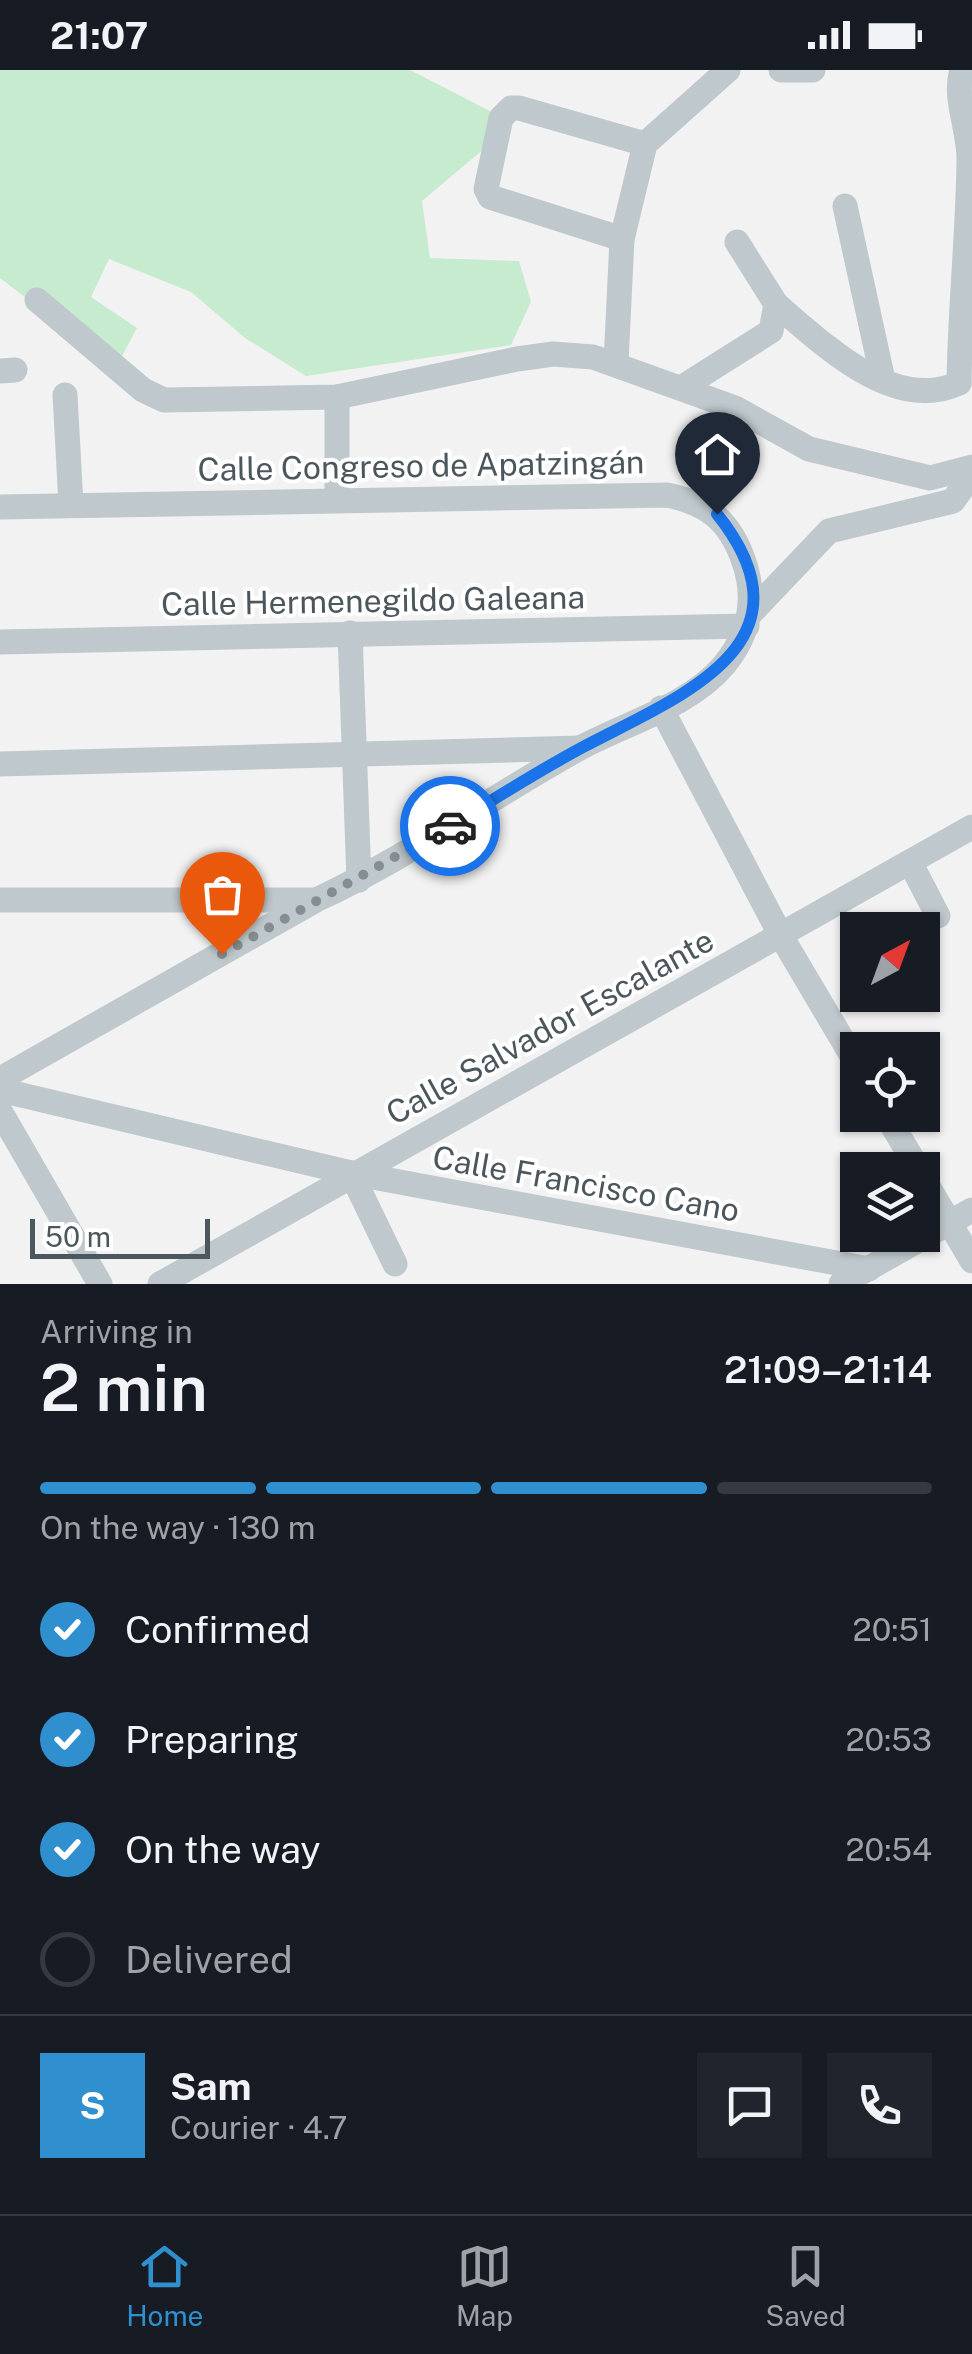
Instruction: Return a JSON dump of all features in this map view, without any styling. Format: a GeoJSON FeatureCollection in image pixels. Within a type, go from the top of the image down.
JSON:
{"type":"FeatureCollection","features":[{"type":"Feature","properties":{"kind":"street"},"geometry":{"type":"LineString","coordinates":[[616,363],[622,239],[645,144],[728,70]]}},
{"type":"Feature","properties":{"kind":"street"},"geometry":{"type":"LineString","coordinates":[[781,70],[814,70]]}},
{"type":"Feature","properties":{"kind":"street"},"geometry":{"type":"LineString","coordinates":[[737,242],[776,304],[830,350],[882,380],[923,394],[966,392],[970,164],[969,136],[959,94],[962,70]]}},
{"type":"Feature","properties":{"kind":"street"},"geometry":{"type":"LineString","coordinates":[[622,239],[490,198],[486,189],[501,118],[511,108],[519,108],[645,144]]}},
{"type":"Feature","properties":{"kind":"street"},"geometry":{"type":"LineString","coordinates":[[845,206],[882,380]]}},
{"type":"Feature","properties":{"kind":"street"},"geometry":{"type":"LineString","coordinates":[[36,300],[154,396],[175,401],[337,397],[553,354],[616,363],[735,408],[809,449],[930,478],[972,471]]}},
{"type":"Feature","properties":{"kind":"street"},"geometry":{"type":"LineString","coordinates":[[681,388],[771,331],[776,304]]}},
{"type":"Feature","properties":{"kind":"street"},"geometry":{"type":"LineString","coordinates":[[64,395],[71,506]]}},
{"type":"Feature","properties":{"kind":"street"},"geometry":{"type":"LineString","coordinates":[[337,397],[337,500]]}},
{"type":"Feature","properties":{"kind":"street"},"geometry":{"type":"LineString","coordinates":[[0,1079],[316,900],[359,880],[580,748],[661,708],[721,669],[748,620],[830,531],[953,502],[972,471]]}},
{"type":"Feature","properties":{"kind":"street","name":"Calle Congreso de Apatzingán"},"geometry":{"type":"LineString","coordinates":[[0,507],[635,492],[696,501],[717,514],[736,538],[752,593],[748,620]]}},
{"type":"Feature","properties":{"kind":"street","name":"Calle Hermenegildo Galeana"},"geometry":{"type":"LineString","coordinates":[[0,642],[748,620]]}},
{"type":"Feature","properties":{"kind":"street"},"geometry":{"type":"LineString","coordinates":[[350,634],[359,880]]}},
{"type":"Feature","properties":{"kind":"street"},"geometry":{"type":"LineString","coordinates":[[661,708],[780,936],[840,1036]]}},
{"type":"Feature","properties":{"kind":"street"},"geometry":{"type":"LineString","coordinates":[[0,764],[580,748]]}},
{"type":"Feature","properties":{"kind":"street","name":"Calle Salvador Escalante"},"geometry":{"type":"LineString","coordinates":[[160,1284],[350,1173],[972,827]]}},
{"type":"Feature","properties":{"kind":"street"},"geometry":{"type":"LineString","coordinates":[[910,862],[936,912]]}},
{"type":"Feature","properties":{"kind":"street"},"geometry":{"type":"LineString","coordinates":[[0,900],[316,900]]}},
{"type":"Feature","properties":{"kind":"street","name":"Calle Francisco Cano"},"geometry":{"type":"LineString","coordinates":[[0,1090],[350,1173],[868,1269]]}},
{"type":"Feature","properties":{"kind":"street"},"geometry":{"type":"LineString","coordinates":[[0,1110],[100,1284]]}},
{"type":"Feature","properties":{"kind":"street"},"geometry":{"type":"LineString","coordinates":[[350,1173],[395,1264]]}},
{"type":"Feature","properties":{"kind":"street"},"geometry":{"type":"LineString","coordinates":[[940,1193],[961,1216],[972,1262]]}},
{"type":"Feature","properties":{"kind":"street"},"geometry":{"type":"LineString","coordinates":[[841,1284],[961,1216]]}},
{"type":"Feature","properties":{"kind":"green space"},"geometry":{"type":"Polygon","coordinates":[[[0,70],[410,70],[492,112],[485,148],[422,201],[430,258],[519,261],[531,302],[511,345],[306,376],[245,338],[191,292],[109,259],[91,297],[137,328],[116,367],[0,278],[0,70]]]}},
{"type":"Feature","properties":{"kind":"way so far"},"geometry":{"type":"LineString","coordinates":[[222,954],[450,826]]}},
{"type":"Feature","properties":{"kind":"route"},"geometry":{"type":"LineString","coordinates":[[450,826],[580,748],[695,689],[721,669],[736,650],[746,626],[752,593],[736,538],[717,514]]}}]}
